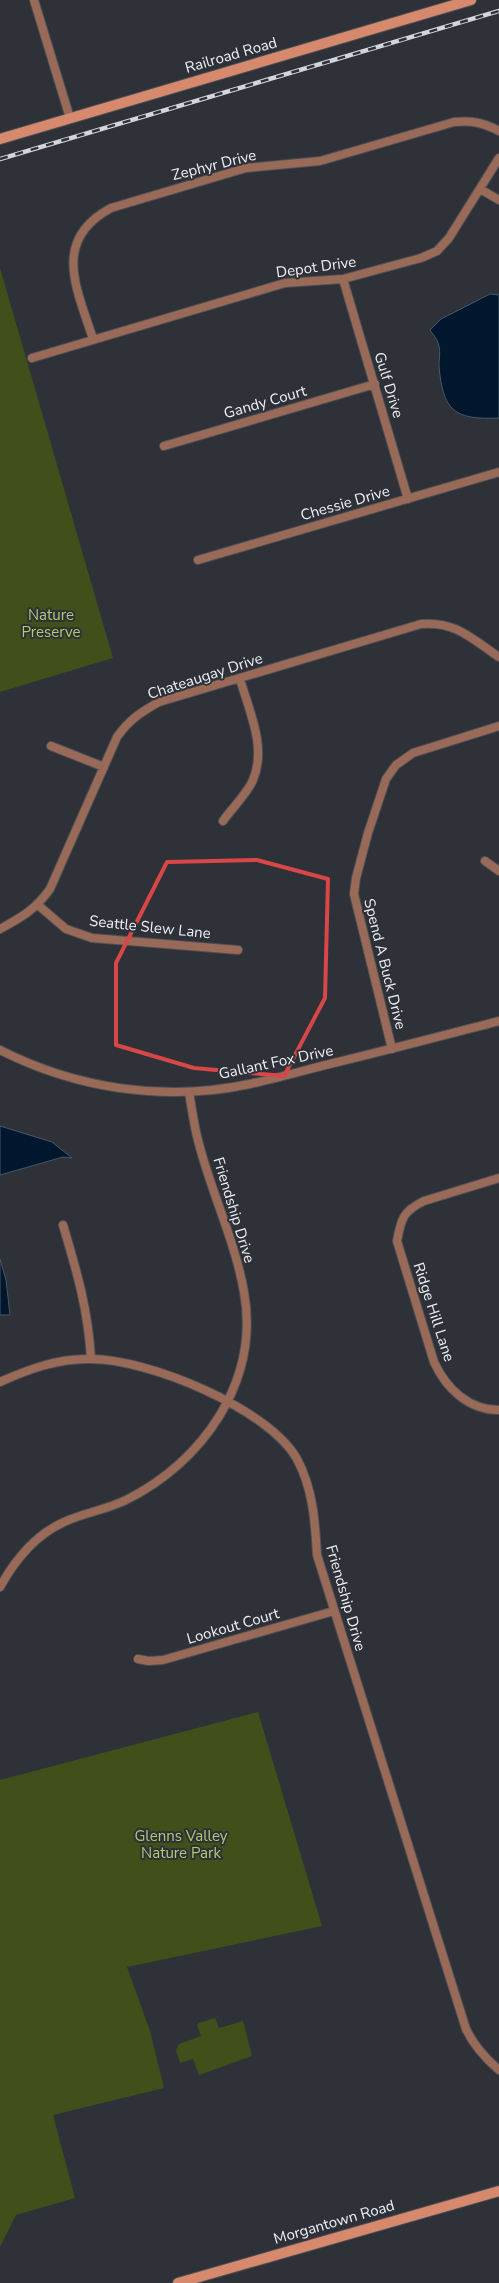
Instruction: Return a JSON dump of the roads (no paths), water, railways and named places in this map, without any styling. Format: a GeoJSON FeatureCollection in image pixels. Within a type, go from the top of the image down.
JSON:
{"type":"FeatureCollection","features":[{"type":"Feature","properties":{"kind":"street"},"geometry":{"type":"LineString","coordinates":[[34,0],[70,118]]}},
{"type":"Feature","properties":{"kind":"street","name":"Railroad Road"},"geometry":{"type":"LineString","coordinates":[[0,139],[471,0]]}},
{"type":"Feature","properties":{"kind":"street","name":"Zephyr Drive"},"geometry":{"type":"LineString","coordinates":[[93,339],[75,280],[72,260],[75,244],[80,234],[96,216],[110,208],[246,168],[320,161],[454,122],[484,123],[499,131]]}},
{"type":"Feature","properties":{"kind":"street","name":"Depot Drive"},"geometry":{"type":"LineString","coordinates":[[32,358],[286,283],[343,279],[372,273],[421,258],[437,251],[450,238],[499,158]]}},
{"type":"Feature","properties":{"kind":"street"},"geometry":{"type":"LineString","coordinates":[[480,189],[499,200]]}},
{"type":"Feature","properties":{"kind":"street","name":"Gulf Drive"},"geometry":{"type":"LineString","coordinates":[[343,279],[408,499]]}},
{"type":"Feature","properties":{"kind":"street","name":"Gandy Court"},"geometry":{"type":"LineString","coordinates":[[164,446],[375,384]]}},
{"type":"Feature","properties":{"kind":"street","name":"Chessie Drive"},"geometry":{"type":"LineString","coordinates":[[198,560],[499,472]]}},
{"type":"Feature","properties":{"kind":"street","name":"Chateaugay Drive"},"geometry":{"type":"LineString","coordinates":[[0,928],[28,914],[50,890],[117,737],[126,724],[138,714],[159,702],[421,624],[438,623],[458,629],[499,657]]}},
{"type":"Feature","properties":{"kind":"street"},"geometry":{"type":"LineString","coordinates":[[223,821],[252,781],[259,759],[258,739],[240,679]]}},
{"type":"Feature","properties":{"kind":"street","name":"Spend A Buck Drive"},"geometry":{"type":"LineString","coordinates":[[392,1049],[354,894],[356,878],[368,833],[386,779],[396,766],[413,753],[499,726]]}},
{"type":"Feature","properties":{"kind":"street"},"geometry":{"type":"LineString","coordinates":[[52,746],[104,767]]}},
{"type":"Feature","properties":{"kind":"street"},"geometry":{"type":"LineString","coordinates":[[485,861],[499,871]]}},
{"type":"Feature","properties":{"kind":"street","name":"Seattle Slew Lane"},"geometry":{"type":"LineString","coordinates":[[38,905],[66,929],[92,938],[238,950]]}},
{"type":"Feature","properties":{"kind":"street","name":"Gallant Fox Drive"},"geometry":{"type":"LineString","coordinates":[[0,1050],[47,1071],[82,1082],[117,1089],[189,1092],[248,1085],[499,1022]]}},
{"type":"Feature","properties":{"kind":"street","name":"Friendship Drive"},"geometry":{"type":"LineString","coordinates":[[189,1092],[199,1143],[237,1262],[244,1294],[246,1322],[242,1357],[227,1403],[266,1425],[284,1442],[296,1458],[309,1488],[313,1507],[317,1555],[466,2029],[483,2056],[499,2070]]}},
{"type":"Feature","properties":{"kind":"street","name":"Ridge Hill Lane"},"geometry":{"type":"LineString","coordinates":[[499,1178],[424,1200],[412,1206],[402,1218],[397,1241],[434,1362],[441,1377],[449,1387],[468,1402],[492,1410],[499,1410]]}},
{"type":"Feature","properties":{"kind":"street"},"geometry":{"type":"LineString","coordinates":[[63,1225],[84,1296],[91,1358]]}},
{"type":"Feature","properties":{"kind":"street"},"geometry":{"type":"LineString","coordinates":[[0,1382],[30,1369],[66,1360],[91,1358],[120,1361],[159,1371],[189,1382],[227,1403],[211,1430],[182,1463],[160,1481],[124,1500],[62,1523],[44,1533],[23,1552],[10,1568],[0,1586]]}},
{"type":"Feature","properties":{"kind":"street","name":"Lookout Court"},"geometry":{"type":"LineString","coordinates":[[138,1658],[150,1661],[163,1660],[334,1610]]}},
{"type":"Feature","properties":{"kind":"street","name":"Morgantown Road"},"geometry":{"type":"LineString","coordinates":[[178,2283],[499,2191]]}},
{"type":"Feature","properties":{"kind":"water"},"geometry":{"type":"Polygon","coordinates":[[[490,294],[499,295],[499,418],[471,417],[454,410],[448,403],[441,381],[439,346],[437,339],[430,330],[441,319],[490,294]]]}},
{"type":"Feature","properties":{"kind":"water"},"geometry":{"type":"Polygon","coordinates":[[[0,1126],[52,1142],[72,1158],[63,1157],[0,1175],[0,1126]]]}},
{"type":"Feature","properties":{"kind":"water"},"geometry":{"type":"Polygon","coordinates":[[[0,1259],[6,1280],[10,1315],[0,1315],[0,1259]]]}},
{"type":"Feature","properties":{"kind":"railway"},"geometry":{"type":"LineString","coordinates":[[0,159],[499,11]]}},
{"type":"Feature","properties":{"kind":"park label","name":"Nature Preserve"},"geometry":{"type":"Point","coordinates":[51,624]}},
{"type":"Feature","properties":{"kind":"park label","name":"Glenns Valley Nature Park"},"geometry":{"type":"Point","coordinates":[181,1844]}}]}
